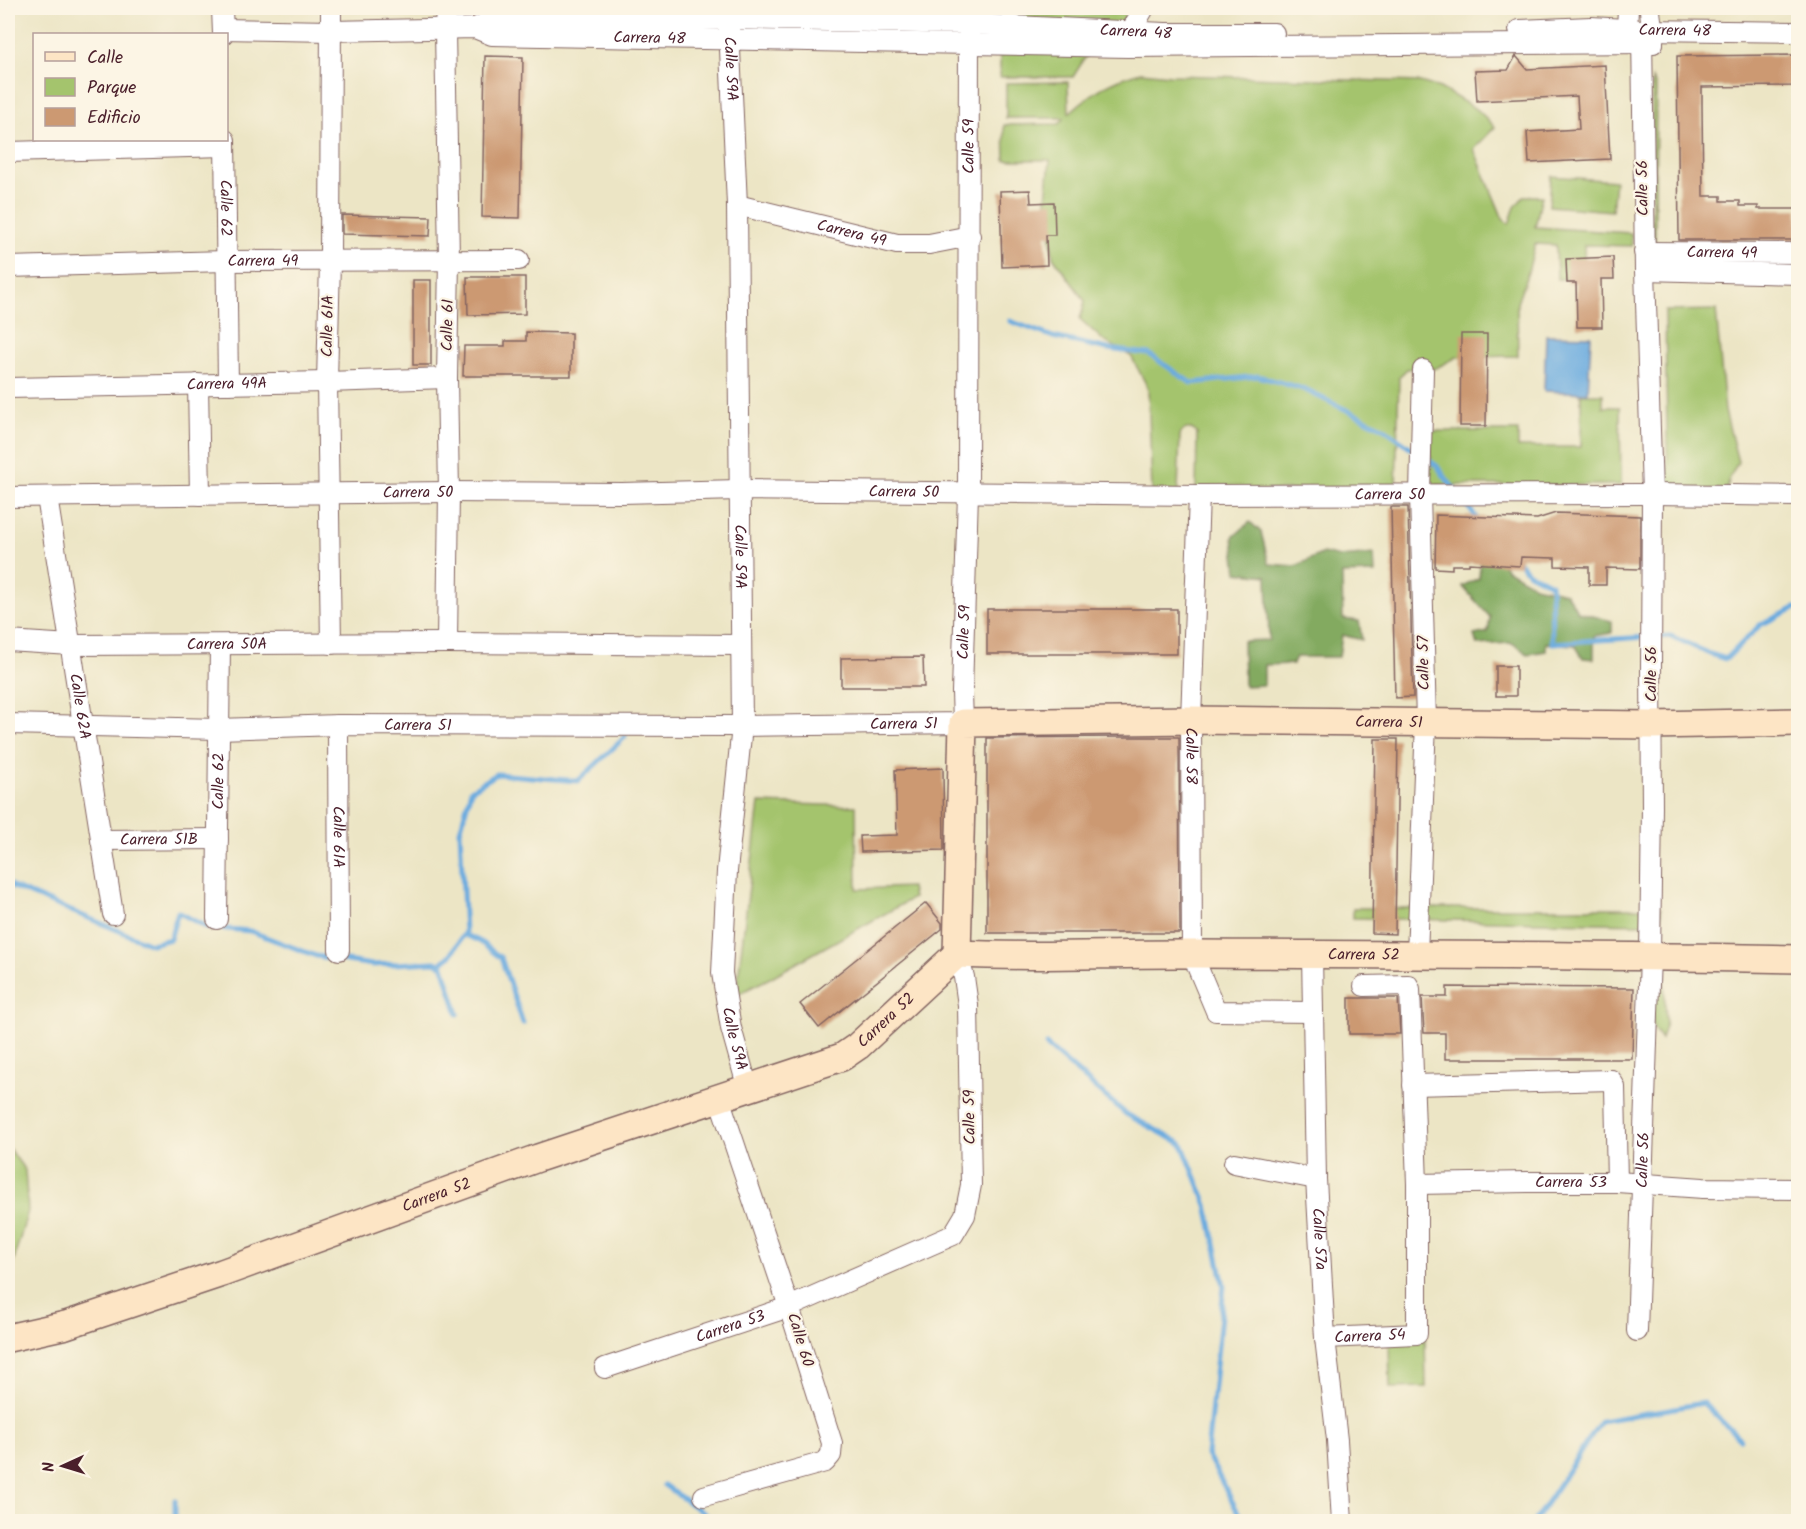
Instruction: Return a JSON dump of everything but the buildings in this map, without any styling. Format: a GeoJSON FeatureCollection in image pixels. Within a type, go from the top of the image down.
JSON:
{"type":"FeatureCollection","features":[{"type":"Feature","properties":{"kind":"main road","name":"Carrera 51"},"geometry":{"type":"LineString","coordinates":[[963,723],[1191,720],[1652,725],[1798,722]]}},
{"type":"Feature","properties":{"kind":"main road","name":"Calle 59"},"geometry":{"type":"LineString","coordinates":[[957,954],[963,723]]}},
{"type":"Feature","properties":{"kind":"main road","name":"Carrera 52"},"geometry":{"type":"LineString","coordinates":[[8,1338],[66,1325],[222,1273],[517,1166],[842,1057],[858,1046],[957,954],[1011,957],[1192,954],[1798,959]]}},
{"type":"Feature","properties":{"kind":"street"},"geometry":{"type":"LineString","coordinates":[[222,8],[223,32]]}},
{"type":"Feature","properties":{"kind":"street","name":"Calle 61A"},"geometry":{"type":"LineString","coordinates":[[331,8],[327,382],[331,644]]}},
{"type":"Feature","properties":{"kind":"street","name":"Calle 61"},"geometry":{"type":"LineString","coordinates":[[446,8],[460,29],[449,260],[447,643]]}},
{"type":"Feature","properties":{"kind":"street"},"geometry":{"type":"LineString","coordinates":[[460,29],[484,8]]}},
{"type":"Feature","properties":{"kind":"street"},"geometry":{"type":"LineString","coordinates":[[1129,39],[1144,8]]}},
{"type":"Feature","properties":{"kind":"street"},"geometry":{"type":"LineString","coordinates":[[1628,8],[1644,27]]}},
{"type":"Feature","properties":{"kind":"street","name":"Carrera 48"},"geometry":{"type":"LineString","coordinates":[[460,29],[492,20],[729,19],[970,34],[1129,39],[1489,38],[1591,27],[1798,32]]}},
{"type":"Feature","properties":{"kind":"street","name":"Calle 59A"},"geometry":{"type":"LineString","coordinates":[[729,19],[737,205],[742,726],[727,872],[722,973],[731,1028],[748,1089]]}},
{"type":"Feature","properties":{"kind":"street","name":"Calle 56"},"geometry":{"type":"LineString","coordinates":[[1637,1331],[1650,956],[1652,725],[1652,494],[1644,27]]}},
{"type":"Feature","properties":{"kind":"street","name":"Carrera 48"},"geometry":{"type":"LineString","coordinates":[[223,32],[460,29],[492,35],[729,40],[970,34]]}},
{"type":"Feature","properties":{"kind":"street","name":"Calle 59"},"geometry":{"type":"LineString","coordinates":[[963,723],[968,493],[970,34]]}},
{"type":"Feature","properties":{"kind":"street"},"geometry":{"type":"LineString","coordinates":[[8,152],[225,143]]}},
{"type":"Feature","properties":{"kind":"street","name":"Calle 62"},"geometry":{"type":"LineString","coordinates":[[225,143],[228,384]]}},
{"type":"Feature","properties":{"kind":"street","name":"Carrera 49"},"geometry":{"type":"LineString","coordinates":[[737,205],[897,244],[929,244],[970,236]]}},
{"type":"Feature","properties":{"kind":"street","name":"Carrera 49"},"geometry":{"type":"LineString","coordinates":[[1649,261],[1798,253]]}},
{"type":"Feature","properties":{"kind":"street","name":"Carrera 49"},"geometry":{"type":"LineString","coordinates":[[8,267],[226,261],[519,260]]}},
{"type":"Feature","properties":{"kind":"street","name":"Carrera 49"},"geometry":{"type":"LineString","coordinates":[[1649,261],[1798,274]]}},
{"type":"Feature","properties":{"kind":"street","name":"Calle 57"},"geometry":{"type":"LineString","coordinates":[[1417,955],[1426,722],[1420,494],[1423,370]]}},
{"type":"Feature","properties":{"kind":"street","name":"Carrera 49A"},"geometry":{"type":"LineString","coordinates":[[8,388],[447,378]]}},
{"type":"Feature","properties":{"kind":"street"},"geometry":{"type":"LineString","coordinates":[[198,384],[200,495]]}},
{"type":"Feature","properties":{"kind":"street","name":"Carrera 50"},"geometry":{"type":"LineString","coordinates":[[8,497],[449,492],[622,493],[739,490],[1199,495],[1798,496]]}},
{"type":"Feature","properties":{"kind":"street","name":"Calle 58"},"geometry":{"type":"LineString","coordinates":[[1199,495],[1191,720],[1192,954],[1216,1011],[1313,1012]]}},
{"type":"Feature","properties":{"kind":"street","name":"Calle 62A"},"geometry":{"type":"LineString","coordinates":[[47,497],[113,914]]}},
{"type":"Feature","properties":{"kind":"street","name":"Carrera 50A"},"geometry":{"type":"LineString","coordinates":[[8,641],[70,645],[447,643],[741,645]]}},
{"type":"Feature","properties":{"kind":"street","name":"Calle 62"},"geometry":{"type":"LineString","coordinates":[[218,919],[220,645]]}},
{"type":"Feature","properties":{"kind":"street","name":"Carrera 51"},"geometry":{"type":"LineString","coordinates":[[8,724],[219,729],[338,725],[742,726],[963,723]]}},
{"type":"Feature","properties":{"kind":"street","name":"Calle 61A"},"geometry":{"type":"LineString","coordinates":[[338,725],[339,950]]}},
{"type":"Feature","properties":{"kind":"street","name":"Carrera 51B"},"geometry":{"type":"LineString","coordinates":[[101,840],[218,839]]}},
{"type":"Feature","properties":{"kind":"street","name":"Calle 59"},"geometry":{"type":"LineString","coordinates":[[952,1236],[965,1215],[971,1185],[968,1005],[964,977],[957,954]]}},
{"type":"Feature","properties":{"kind":"street","name":"Calle 57a"},"geometry":{"type":"LineString","coordinates":[[1312,955],[1316,1179],[1324,1338],[1336,1440],[1342,1521]]}},
{"type":"Feature","properties":{"kind":"street"},"geometry":{"type":"LineString","coordinates":[[1364,986],[1408,985],[1410,989],[1417,1184]]}},
{"type":"Feature","properties":{"kind":"street"},"geometry":{"type":"LineString","coordinates":[[1413,1085],[1611,1080],[1615,1087],[1617,1182]]}},
{"type":"Feature","properties":{"kind":"street","name":"Calle 60"},"geometry":{"type":"LineString","coordinates":[[704,1496],[825,1462],[831,1455],[832,1443],[719,1098]]}},
{"type":"Feature","properties":{"kind":"street"},"geometry":{"type":"LineString","coordinates":[[1234,1163],[1316,1179]]}},
{"type":"Feature","properties":{"kind":"street","name":"Carrera 53"},"geometry":{"type":"LineString","coordinates":[[1417,1184],[1617,1182],[1703,1188],[1798,1189]]}},
{"type":"Feature","properties":{"kind":"street","name":"Carrera 54"},"geometry":{"type":"LineString","coordinates":[[1324,1338],[1417,1334],[1417,1184]]}},
{"type":"Feature","properties":{"kind":"street","name":"Carrera 53"},"geometry":{"type":"LineString","coordinates":[[605,1368],[789,1307],[952,1236]]}},
{"type":"Feature","properties":{"kind":"green space"},"geometry":{"type":"Polygon","coordinates":[[[1000,10],[1143,14],[1091,48],[1073,77],[1000,77],[1000,10]]]}},
{"type":"Feature","properties":{"kind":"green space"},"geometry":{"type":"Polygon","coordinates":[[[1141,72],[1170,75],[1420,82],[1440,88],[1478,110],[1495,127],[1474,149],[1503,219],[1509,224],[1515,207],[1524,196],[1542,196],[1535,227],[1631,233],[1632,246],[1584,245],[1585,279],[1557,279],[1556,245],[1535,244],[1517,303],[1518,356],[1457,357],[1436,368],[1424,371],[1419,367],[1407,369],[1399,377],[1396,488],[1196,492],[1197,434],[1188,429],[1180,435],[1178,492],[1152,492],[1148,388],[1131,356],[1104,341],[1080,319],[1085,301],[1053,257],[1046,200],[1050,160],[1005,160],[1004,125],[1059,124],[1064,118],[1006,118],[1006,83],[1068,82],[1069,113],[1102,88],[1141,72]]]}},
{"type":"Feature","properties":{"kind":"green space"},"geometry":{"type":"Polygon","coordinates":[[[1652,79],[1656,86],[1655,243],[1652,247],[1652,79]]]}},
{"type":"Feature","properties":{"kind":"green space"},"geometry":{"type":"Polygon","coordinates":[[[1551,176],[1615,181],[1612,211],[1549,206],[1551,176]]]}},
{"type":"Feature","properties":{"kind":"green space"},"geometry":{"type":"Polygon","coordinates":[[[1716,310],[1725,411],[1738,462],[1730,477],[1727,490],[1668,491],[1665,311],[1716,310]]]}},
{"type":"Feature","properties":{"kind":"green space"},"geometry":{"type":"Polygon","coordinates":[[[1581,394],[1603,394],[1603,407],[1620,407],[1621,485],[1431,485],[1431,431],[1518,431],[1518,447],[1581,447],[1581,394]]]}},
{"type":"Feature","properties":{"kind":"green space"},"geometry":{"type":"Polygon","coordinates":[[[1250,522],[1261,532],[1269,564],[1296,566],[1323,553],[1340,557],[1374,554],[1375,573],[1342,574],[1343,619],[1359,621],[1362,640],[1342,635],[1339,657],[1296,657],[1293,664],[1264,665],[1264,685],[1244,686],[1243,641],[1269,640],[1267,576],[1237,572],[1233,537],[1250,522]]]}},
{"type":"Feature","properties":{"kind":"green space"},"geometry":{"type":"Polygon","coordinates":[[[1481,556],[1499,557],[1506,569],[1535,586],[1566,593],[1578,612],[1612,621],[1612,633],[1594,636],[1594,659],[1583,658],[1575,645],[1546,643],[1546,651],[1528,654],[1512,643],[1477,645],[1474,635],[1488,632],[1490,617],[1462,586],[1479,578],[1481,556]]]}},
{"type":"Feature","properties":{"kind":"green space"},"geometry":{"type":"Polygon","coordinates":[[[759,803],[856,806],[857,889],[911,887],[913,898],[736,995],[759,803]]]}},
{"type":"Feature","properties":{"kind":"green space"},"geometry":{"type":"Polygon","coordinates":[[[1353,908],[1661,908],[1666,1023],[1661,1039],[1653,1028],[1643,924],[1353,918],[1353,908]]]}},
{"type":"Feature","properties":{"kind":"green space"},"geometry":{"type":"Polygon","coordinates":[[[8,1147],[25,1170],[28,1211],[8,1280],[8,1147]]]}},
{"type":"Feature","properties":{"kind":"green space"},"geometry":{"type":"Polygon","coordinates":[[[1389,1337],[1425,1337],[1426,1387],[1390,1388],[1389,1337]]]}},
{"type":"Feature","properties":{"kind":"water"},"geometry":{"type":"Polygon","coordinates":[[[1546,335],[1591,336],[1588,393],[1544,391],[1546,335]]]}},
{"type":"Feature","properties":{"kind":"waterway"},"geometry":{"type":"LineString","coordinates":[[1010,321],[1053,337],[1108,349],[1149,354],[1191,383],[1258,376],[1303,389],[1382,427],[1417,452]]}},
{"type":"Feature","properties":{"kind":"waterway"},"geometry":{"type":"LineString","coordinates":[[1427,459],[1437,466],[1454,489]]}},
{"type":"Feature","properties":{"kind":"waterway"},"geometry":{"type":"LineString","coordinates":[[1462,499],[1478,520]]}},
{"type":"Feature","properties":{"kind":"waterway"},"geometry":{"type":"LineString","coordinates":[[1516,559],[1529,573],[1551,584],[1552,643],[1646,637]]}},
{"type":"Feature","properties":{"kind":"waterway"},"geometry":{"type":"LineString","coordinates":[[1655,637],[1671,636],[1726,659],[1760,625],[1798,608]]}},
{"type":"Feature","properties":{"kind":"waterway"},"geometry":{"type":"LineString","coordinates":[[440,964],[450,956],[465,932],[460,831],[471,790],[497,774],[578,781],[625,737]]}},
{"type":"Feature","properties":{"kind":"waterway"},"geometry":{"type":"LineString","coordinates":[[8,883],[151,944],[170,939],[178,912],[206,927],[250,931],[316,956],[372,965],[435,962],[443,966],[458,1014]]}},
{"type":"Feature","properties":{"kind":"waterway"},"geometry":{"type":"LineString","coordinates":[[465,935],[479,941],[501,958],[523,1023]]}},
{"type":"Feature","properties":{"kind":"waterway"},"geometry":{"type":"LineString","coordinates":[[1046,1045],[1126,1114],[1182,1144],[1207,1205],[1224,1286],[1207,1454],[1241,1522]]}},
{"type":"Feature","properties":{"kind":"waterway"},"geometry":{"type":"LineString","coordinates":[[1534,1522],[1601,1421],[1703,1403],[1740,1439]]}},
{"type":"Feature","properties":{"kind":"waterway"},"geometry":{"type":"LineString","coordinates":[[664,1485],[716,1522]]}},
{"type":"Feature","properties":{"kind":"waterway"},"geometry":{"type":"LineString","coordinates":[[175,1500],[175,1522]]}}]}
